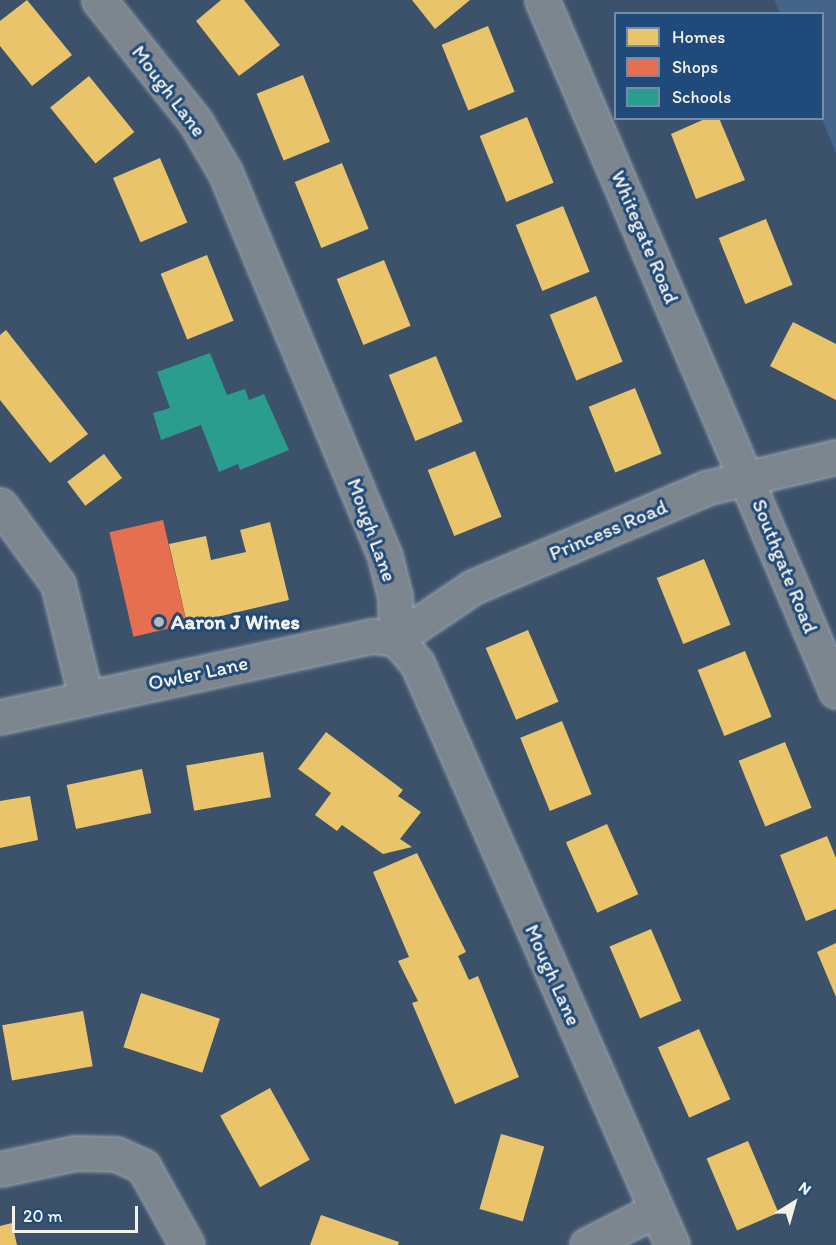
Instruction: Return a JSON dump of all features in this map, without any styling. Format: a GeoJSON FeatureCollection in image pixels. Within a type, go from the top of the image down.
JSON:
{"type":"FeatureCollection","features":[{"type":"Feature","properties":{"kind":"street","name":"Mough Lane"},"geometry":{"type":"LineString","coordinates":[[99,0],[195,121],[225,172],[388,564],[396,639],[417,663],[672,1245]]}},
{"type":"Feature","properties":{"kind":"street","name":"Whitegate Road"},"geometry":{"type":"LineString","coordinates":[[542,0],[748,475]]}},
{"type":"Feature","properties":{"kind":"street","name":"Princess Road"},"geometry":{"type":"LineString","coordinates":[[396,639],[473,587],[748,475],[836,457]]}},
{"type":"Feature","properties":{"kind":"street","name":"Southgate Road"},"geometry":{"type":"LineString","coordinates":[[748,475],[836,691]]}},
{"type":"Feature","properties":{"kind":"street"},"geometry":{"type":"LineString","coordinates":[[0,505],[58,584],[86,698]]}},
{"type":"Feature","properties":{"kind":"street","name":"Owler Lane"},"geometry":{"type":"LineString","coordinates":[[0,717],[372,636],[396,639]]}},
{"type":"Feature","properties":{"kind":"street"},"geometry":{"type":"LineString","coordinates":[[0,1169],[75,1153],[116,1154],[142,1166],[187,1245]]}},
{"type":"Feature","properties":{"kind":"street"},"geometry":{"type":"LineString","coordinates":[[588,1245],[656,1210]]}},
{"type":"Feature","properties":{"kind":"shaded area"},"geometry":{"type":"Polygon","coordinates":[[[774,0],[836,0],[836,153],[822,120],[824,12],[780,12],[774,0]]]}},
{"type":"Feature","properties":{"kind":"building: Homes"},"geometry":{"type":"Polygon","coordinates":[[[27,0],[72,55],[32,86],[0,46],[0,21],[27,0]]]}},
{"type":"Feature","properties":{"kind":"building: Homes"},"geometry":{"type":"Polygon","coordinates":[[[221,0],[244,0],[280,45],[239,76],[196,21],[221,0]]]}},
{"type":"Feature","properties":{"kind":"building: Homes"},"geometry":{"type":"Polygon","coordinates":[[[412,0],[470,0],[435,29],[412,0]]]}},
{"type":"Feature","properties":{"kind":"building: Homes"},"geometry":{"type":"Polygon","coordinates":[[[488,26],[515,92],[468,111],[442,45],[488,26]]]}},
{"type":"Feature","properties":{"kind":"building: Homes"},"geometry":{"type":"Polygon","coordinates":[[[303,75],[330,142],[284,160],[257,94],[303,75]]]}},
{"type":"Feature","properties":{"kind":"building: Homes"},"geometry":{"type":"Polygon","coordinates":[[[89,76],[134,132],[95,163],[50,107],[89,76]]]}},
{"type":"Feature","properties":{"kind":"building: Homes"},"geometry":{"type":"Polygon","coordinates":[[[527,117],[554,183],[506,202],[480,136],[527,117]]]}},
{"type":"Feature","properties":{"kind":"building: Homes"},"geometry":{"type":"Polygon","coordinates":[[[702,120],[720,120],[745,180],[696,199],[671,134],[702,120]]]}},
{"type":"Feature","properties":{"kind":"building: Homes"},"geometry":{"type":"Polygon","coordinates":[[[160,158],[187,222],[140,242],[113,178],[160,158]]]}},
{"type":"Feature","properties":{"kind":"building: Homes"},"geometry":{"type":"Polygon","coordinates":[[[342,163],[369,229],[321,248],[295,182],[342,163]]]}},
{"type":"Feature","properties":{"kind":"building: Homes"},"geometry":{"type":"Polygon","coordinates":[[[563,206],[590,272],[542,291],[516,225],[563,206]]]}},
{"type":"Feature","properties":{"kind":"building: Homes"},"geometry":{"type":"Polygon","coordinates":[[[766,219],[793,285],[745,304],[719,238],[766,219]]]}},
{"type":"Feature","properties":{"kind":"building: Homes"},"geometry":{"type":"Polygon","coordinates":[[[207,255],[234,321],[187,340],[161,274],[207,255]]]}},
{"type":"Feature","properties":{"kind":"building: Homes"},"geometry":{"type":"Polygon","coordinates":[[[384,260],[411,326],[363,345],[337,279],[384,260]]]}},
{"type":"Feature","properties":{"kind":"building: Homes"},"geometry":{"type":"Polygon","coordinates":[[[596,296],[623,362],[576,381],[550,315],[596,296]]]}},
{"type":"Feature","properties":{"kind":"building: Homes"},"geometry":{"type":"Polygon","coordinates":[[[793,322],[836,344],[836,400],[770,366],[793,322]]]}},
{"type":"Feature","properties":{"kind":"building: Homes"},"geometry":{"type":"Polygon","coordinates":[[[6,330],[88,434],[50,463],[0,400],[0,335],[6,330]]]}},
{"type":"Feature","properties":{"kind":"building: Homes"},"geometry":{"type":"Polygon","coordinates":[[[436,356],[463,422],[415,441],[389,375],[436,356]]]}},
{"type":"Feature","properties":{"kind":"building: Homes"},"geometry":{"type":"Polygon","coordinates":[[[635,388],[662,454],[615,473],[589,407],[635,388]]]}},
{"type":"Feature","properties":{"kind":"building: Homes"},"geometry":{"type":"Polygon","coordinates":[[[475,451],[502,517],[454,536],[428,470],[475,451]]]}},
{"type":"Feature","properties":{"kind":"building: Homes"},"geometry":{"type":"Polygon","coordinates":[[[104,454],[122,478],[85,506],[67,482],[104,454]]]}},
{"type":"Feature","properties":{"kind":"building: Homes"},"geometry":{"type":"Polygon","coordinates":[[[270,522],[289,600],[187,624],[169,544],[206,536],[211,560],[246,552],[240,530],[270,522]]]}},
{"type":"Feature","properties":{"kind":"building: Homes"},"geometry":{"type":"Polygon","coordinates":[[[704,559],[731,625],[683,644],[657,578],[704,559]]]}},
{"type":"Feature","properties":{"kind":"building: Homes"},"geometry":{"type":"Polygon","coordinates":[[[528,630],[558,702],[516,720],[486,648],[528,630]]]}},
{"type":"Feature","properties":{"kind":"building: Homes"},"geometry":{"type":"Polygon","coordinates":[[[745,651],[772,717],[724,736],[698,670],[745,651]]]}},
{"type":"Feature","properties":{"kind":"building: Homes"},"geometry":{"type":"Polygon","coordinates":[[[562,721],[592,794],[550,811],[520,738],[562,721]]]}},
{"type":"Feature","properties":{"kind":"building: Homes"},"geometry":{"type":"Polygon","coordinates":[[[326,732],[403,790],[398,796],[421,812],[400,839],[412,847],[383,854],[342,825],[337,831],[315,815],[331,793],[298,769],[326,732]]]}},
{"type":"Feature","properties":{"kind":"building: Homes"},"geometry":{"type":"Polygon","coordinates":[[[785,742],[812,808],[765,827],[739,761],[785,742]]]}},
{"type":"Feature","properties":{"kind":"building: Homes"},"geometry":{"type":"Polygon","coordinates":[[[263,752],[271,797],[194,811],[186,766],[263,752]]]}},
{"type":"Feature","properties":{"kind":"building: Homes"},"geometry":{"type":"Polygon","coordinates":[[[142,769],[151,813],[76,829],[67,785],[142,769]]]}},
{"type":"Feature","properties":{"kind":"building: Homes"},"geometry":{"type":"Polygon","coordinates":[[[30,796],[38,840],[0,848],[0,801],[30,796]]]}},
{"type":"Feature","properties":{"kind":"building: Homes"},"geometry":{"type":"Polygon","coordinates":[[[607,824],[638,894],[597,913],[566,842],[607,824]]]}},
{"type":"Feature","properties":{"kind":"building: Homes"},"geometry":{"type":"Polygon","coordinates":[[[827,836],[836,858],[836,909],[806,921],[780,855],[827,836]]]}},
{"type":"Feature","properties":{"kind":"building: Homes"},"geometry":{"type":"Polygon","coordinates":[[[417,853],[466,952],[458,956],[469,980],[478,976],[519,1077],[455,1104],[412,1003],[418,1001],[398,961],[409,957],[373,872],[417,853]]]}},
{"type":"Feature","properties":{"kind":"building: Homes"},"geometry":{"type":"Polygon","coordinates":[[[651,929],[681,1001],[640,1018],[610,947],[651,929]]]}},
{"type":"Feature","properties":{"kind":"building: Homes"},"geometry":{"type":"Polygon","coordinates":[[[836,943],[836,997],[817,952],[836,943]]]}},
{"type":"Feature","properties":{"kind":"building: Homes"},"geometry":{"type":"Polygon","coordinates":[[[141,993],[220,1019],[202,1073],[123,1047],[141,993]]]}},
{"type":"Feature","properties":{"kind":"building: Homes"},"geometry":{"type":"Polygon","coordinates":[[[83,1011],[93,1066],[12,1080],[2,1025],[83,1011]]]}},
{"type":"Feature","properties":{"kind":"building: Homes"},"geometry":{"type":"Polygon","coordinates":[[[699,1029],[730,1099],[689,1118],[658,1047],[699,1029]]]}},
{"type":"Feature","properties":{"kind":"building: Homes"},"geometry":{"type":"Polygon","coordinates":[[[270,1088],[310,1160],[260,1187],[220,1116],[270,1088]]]}},
{"type":"Feature","properties":{"kind":"building: Homes"},"geometry":{"type":"Polygon","coordinates":[[[501,1134],[544,1146],[523,1221],[480,1209],[501,1134]]]}},
{"type":"Feature","properties":{"kind":"building: Homes"},"geometry":{"type":"Polygon","coordinates":[[[748,1141],[778,1213],[737,1230],[707,1159],[748,1141]]]}},
{"type":"Feature","properties":{"kind":"building: Homes"},"geometry":{"type":"Polygon","coordinates":[[[321,1215],[399,1242],[398,1245],[310,1245],[321,1215]]]}},
{"type":"Feature","properties":{"kind":"building: Homes"},"geometry":{"type":"Polygon","coordinates":[[[12,1223],[17,1245],[0,1245],[0,1226],[12,1223]]]}},
{"type":"Feature","properties":{"kind":"building: Shops"},"geometry":{"type":"Polygon","coordinates":[[[163,520],[187,624],[133,637],[109,532],[163,520]]]}},
{"type":"Feature","properties":{"kind":"building: Schools"},"geometry":{"type":"Polygon","coordinates":[[[210,353],[227,395],[245,389],[249,400],[264,394],[289,450],[240,470],[238,464],[219,472],[201,425],[161,440],[153,413],[170,408],[157,372],[210,353]]]}},
{"type":"Feature","properties":{"kind":"place","name":"Aaron J Wines"},"geometry":{"type":"Point","coordinates":[159,622]}}]}
